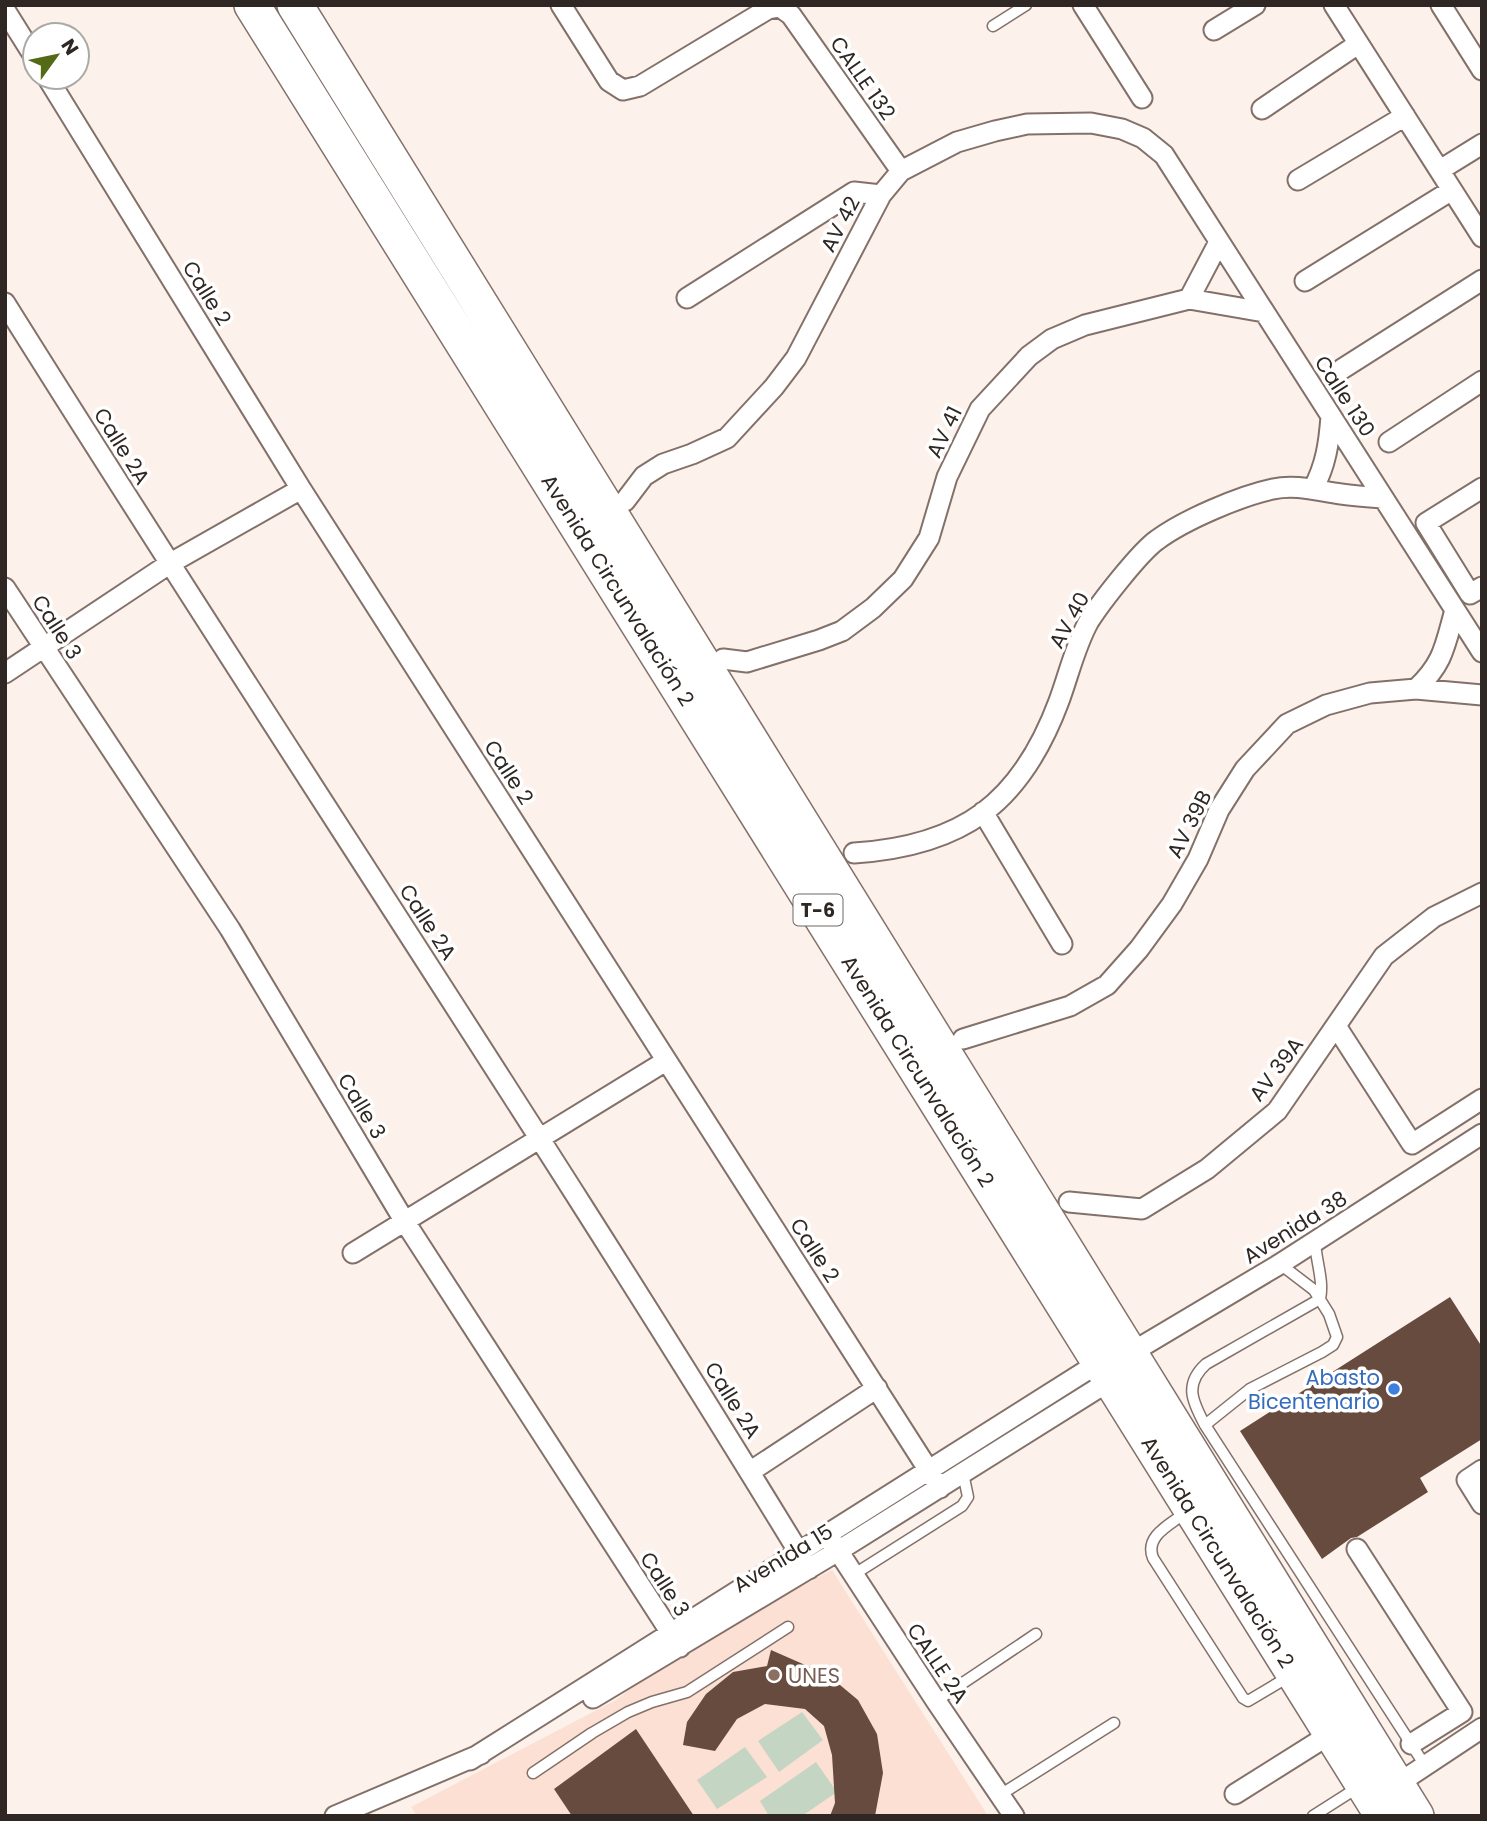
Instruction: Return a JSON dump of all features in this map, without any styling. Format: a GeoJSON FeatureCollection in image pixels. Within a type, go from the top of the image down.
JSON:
{"type":"FeatureCollection","features":[{"type":"Feature","properties":{"kind":"highway","name":"Avenida Circunvalación 2"},"geometry":{"type":"LineString","coordinates":[[252,5],[1113,1365],[1380,1795]]}},
{"type":"Feature","properties":{"kind":"highway","name":"Avenida Circunvalación 2"},"geometry":{"type":"LineString","coordinates":[[295,5],[1113,1365],[1191,1509],[1332,1733],[1380,1795],[1416,1816]]}},
{"type":"Feature","properties":{"kind":"street","name":"CALLE 132"},"geometry":{"type":"LineString","coordinates":[[561,5],[609,81],[623,90],[640,86],[768,9],[780,7],[790,15],[901,171]]}},
{"type":"Feature","properties":{"kind":"street"},"geometry":{"type":"LineString","coordinates":[[1083,5],[1142,98]]}},
{"type":"Feature","properties":{"kind":"street"},"geometry":{"type":"LineString","coordinates":[[1214,30],[1255,5]]}},
{"type":"Feature","properties":{"kind":"street"},"geometry":{"type":"LineString","coordinates":[[1334,5],[1482,237]]}},
{"type":"Feature","properties":{"kind":"street"},"geometry":{"type":"LineString","coordinates":[[1441,5],[1482,70]]}},
{"type":"Feature","properties":{"kind":"street"},"geometry":{"type":"LineString","coordinates":[[5,10],[21,36]]}},
{"type":"Feature","properties":{"kind":"street"},"geometry":{"type":"LineString","coordinates":[[1262,109],[1358,44]]}},
{"type":"Feature","properties":{"kind":"street","name":"Calle 2"},"geometry":{"type":"LineString","coordinates":[[56,91],[302,489],[940,1488]]}},
{"type":"Feature","properties":{"kind":"street"},"geometry":{"type":"LineString","coordinates":[[1298,180],[1405,116]]}},
{"type":"Feature","properties":{"kind":"street","name":"AV 42"},"geometry":{"type":"LineString","coordinates":[[625,501],[644,476],[663,464],[727,438],[774,387],[796,358],[881,195],[901,171],[957,142],[1027,124],[1055,123],[1091,123],[1122,129],[1143,138],[1164,155],[1170,164]]}},
{"type":"Feature","properties":{"kind":"street"},"geometry":{"type":"LineString","coordinates":[[1440,170],[1482,144]]}},
{"type":"Feature","properties":{"kind":"street","name":"Calle 130"},"geometry":{"type":"LineString","coordinates":[[1170,164],[1482,652]]}},
{"type":"Feature","properties":{"kind":"street"},"geometry":{"type":"LineString","coordinates":[[1305,281],[1452,190]]}},
{"type":"Feature","properties":{"kind":"street"},"geometry":{"type":"LineString","coordinates":[[687,298],[854,192],[881,195]]}},
{"type":"Feature","properties":{"kind":"street"},"geometry":{"type":"LineString","coordinates":[[1189,299],[1219,242]]}},
{"type":"Feature","properties":{"kind":"street"},"geometry":{"type":"LineString","coordinates":[[1342,369],[1482,280]]}},
{"type":"Feature","properties":{"kind":"street","name":"AV 41"},"geometry":{"type":"LineString","coordinates":[[723,659],[747,662],[842,631],[873,608],[903,579],[929,538],[947,477],[980,409],[1029,356],[1052,339],[1085,325],[1189,299],[1264,312]]}},
{"type":"Feature","properties":{"kind":"street","name":"Calle 2A"},"geometry":{"type":"LineString","coordinates":[[5,303],[169,564],[541,1137],[751,1471],[804,1561]]}},
{"type":"Feature","properties":{"kind":"street"},"geometry":{"type":"LineString","coordinates":[[1390,442],[1482,381]]}},
{"type":"Feature","properties":{"kind":"street"},"geometry":{"type":"LineString","coordinates":[[1313,489],[1323,471],[1328,451],[1331,416]]}},
{"type":"Feature","properties":{"kind":"street","name":"AV 40"},"geometry":{"type":"LineString","coordinates":[[854,853],[892,851],[937,838],[996,803],[1021,778],[1044,737],[1060,699],[1072,659],[1089,622],[1155,541],[1191,520],[1273,489],[1300,486],[1383,498]]}},
{"type":"Feature","properties":{"kind":"street"},"geometry":{"type":"LineString","coordinates":[[1482,488],[1426,523],[1470,594],[1482,587]]}},
{"type":"Feature","properties":{"kind":"street"},"geometry":{"type":"LineString","coordinates":[[5,673],[169,564],[302,489]]}},
{"type":"Feature","properties":{"kind":"street","name":"Calle 3"},"geometry":{"type":"LineString","coordinates":[[5,588],[230,929],[405,1222],[675,1641]]}},
{"type":"Feature","properties":{"kind":"street"},"geometry":{"type":"LineString","coordinates":[[1416,689],[1433,674],[1442,656],[1455,610]]}},
{"type":"Feature","properties":{"kind":"street","name":"AV 39B"},"geometry":{"type":"LineString","coordinates":[[963,1039],[1070,1006],[1107,985],[1139,949],[1172,904],[1198,859],[1219,810],[1245,769],[1287,724],[1326,705],[1370,693],[1416,689],[1482,695]]}},
{"type":"Feature","properties":{"kind":"street"},"geometry":{"type":"LineString","coordinates":[[983,812],[1062,944]]}},
{"type":"Feature","properties":{"kind":"street","name":"AV 39A"},"geometry":{"type":"LineString","coordinates":[[1069,1202],[1142,1209],[1207,1169],[1277,1111],[1384,956],[1433,917],[1482,893]]}},
{"type":"Feature","properties":{"kind":"street"},"geometry":{"type":"LineString","coordinates":[[1336,1026],[1412,1144],[1482,1099]]}},
{"type":"Feature","properties":{"kind":"street"},"geometry":{"type":"LineString","coordinates":[[353,1253],[666,1060]]}},
{"type":"Feature","properties":{"kind":"street","name":"Avenida 38"},"geometry":{"type":"LineString","coordinates":[[1113,1365],[1280,1264],[1482,1134]]}},
{"type":"Feature","properties":{"kind":"street","name":"Avenida 15"},"geometry":{"type":"LineString","coordinates":[[833,1543],[929,1471],[1113,1365]]}},
{"type":"Feature","properties":{"kind":"street","name":"Avenida 15"},"geometry":{"type":"LineString","coordinates":[[335,1816],[470,1759],[675,1641],[833,1543],[940,1488],[1113,1365]]}},
{"type":"Feature","properties":{"kind":"street"},"geometry":{"type":"LineString","coordinates":[[751,1471],[877,1388]]}},
{"type":"Feature","properties":{"kind":"street"},"geometry":{"type":"LineString","coordinates":[[1482,1470],[1467,1480],[1482,1504]]}},
{"type":"Feature","properties":{"kind":"street","name":"CALLE 2A"},"geometry":{"type":"LineString","coordinates":[[833,1543],[1014,1816]]}},
{"type":"Feature","properties":{"kind":"street"},"geometry":{"type":"LineString","coordinates":[[1357,1549],[1462,1712],[1411,1744]]}},
{"type":"Feature","properties":{"kind":"street"},"geometry":{"type":"LineString","coordinates":[[1380,1795],[1482,1728]]}},
{"type":"Feature","properties":{"kind":"street"},"geometry":{"type":"LineString","coordinates":[[1235,1794],[1332,1733]]}},
{"type":"Feature","properties":{"kind":"lane"},"geometry":{"type":"LineString","coordinates":[[993,26],[1026,5]]}},
{"type":"Feature","properties":{"kind":"lane"},"geometry":{"type":"LineString","coordinates":[[1315,1242],[1322,1288],[1320,1299]]}},
{"type":"Feature","properties":{"kind":"lane"},"geometry":{"type":"LineString","coordinates":[[1205,1425],[1250,1389],[1322,1353],[1333,1345],[1337,1337],[1335,1327],[1314,1290],[1280,1264]]}},
{"type":"Feature","properties":{"kind":"lane"},"geometry":{"type":"LineString","coordinates":[[1320,1299],[1206,1364],[1196,1373],[1192,1385],[1194,1398],[1205,1425],[1424,1764]]}},
{"type":"Feature","properties":{"kind":"lane"},"geometry":{"type":"LineString","coordinates":[[852,1575],[962,1506],[968,1497],[963,1473]]}},
{"type":"Feature","properties":{"kind":"lane"},"geometry":{"type":"LineString","coordinates":[[1191,1509],[1153,1538],[1149,1549],[1153,1558],[1243,1698],[1248,1701],[1295,1673]]}},
{"type":"Feature","properties":{"kind":"lane"},"geometry":{"type":"LineString","coordinates":[[533,1773],[628,1712],[687,1692],[788,1627]]}},
{"type":"Feature","properties":{"kind":"lane"},"geometry":{"type":"LineString","coordinates":[[936,1701],[1036,1634]]}},
{"type":"Feature","properties":{"kind":"lane"},"geometry":{"type":"LineString","coordinates":[[1000,1794],[1114,1723]]}},
{"type":"Feature","properties":{"kind":"lane"},"geometry":{"type":"LineString","coordinates":[[1313,1816],[1380,1795]]}},
{"type":"Feature","properties":{"kind":"shaded area","name":"UNES"},"geometry":{"type":"Polygon","coordinates":[[[832,1570],[988,1816],[417,1816],[411,1807],[616,1700],[681,1650],[832,1570]]]}},
{"type":"Feature","properties":{"kind":"green space"},"geometry":{"type":"Polygon","coordinates":[[[802,1712],[823,1740],[779,1772],[758,1741],[802,1712]]]}},
{"type":"Feature","properties":{"kind":"green space"},"geometry":{"type":"Polygon","coordinates":[[[745,1747],[767,1777],[717,1809],[697,1780],[745,1747]]]}},
{"type":"Feature","properties":{"kind":"green space"},"geometry":{"type":"Polygon","coordinates":[[[816,1762],[837,1792],[802,1816],[769,1816],[760,1801],[816,1762]]]}},
{"type":"Feature","properties":{"kind":"building","name":"Abasto Bicentenario"},"geometry":{"type":"Polygon","coordinates":[[[1450,1297],[1482,1347],[1482,1439],[1420,1478],[1428,1492],[1357,1537],[1351,1538],[1322,1559],[1240,1431],[1450,1297]]]}},
{"type":"Feature","properties":{"kind":"building"},"geometry":{"type":"Polygon","coordinates":[[[771,1650],[828,1675],[858,1700],[877,1734],[883,1773],[875,1816],[830,1816],[835,1803],[832,1755],[824,1726],[805,1709],[765,1704],[737,1719],[715,1751],[683,1745],[687,1722],[706,1694],[733,1672],[767,1666],[771,1650]]]}},
{"type":"Feature","properties":{"kind":"building"},"geometry":{"type":"Polygon","coordinates":[[[636,1729],[694,1816],[572,1816],[554,1789],[636,1729]]]}},
{"type":"Feature","properties":{"kind":"place","name":"Abasto Bicentenario"},"geometry":{"type":"Point","coordinates":[1394,1389]}},
{"type":"Feature","properties":{"kind":"place","name":"UNES"},"geometry":{"type":"Point","coordinates":[774,1675]}}]}
